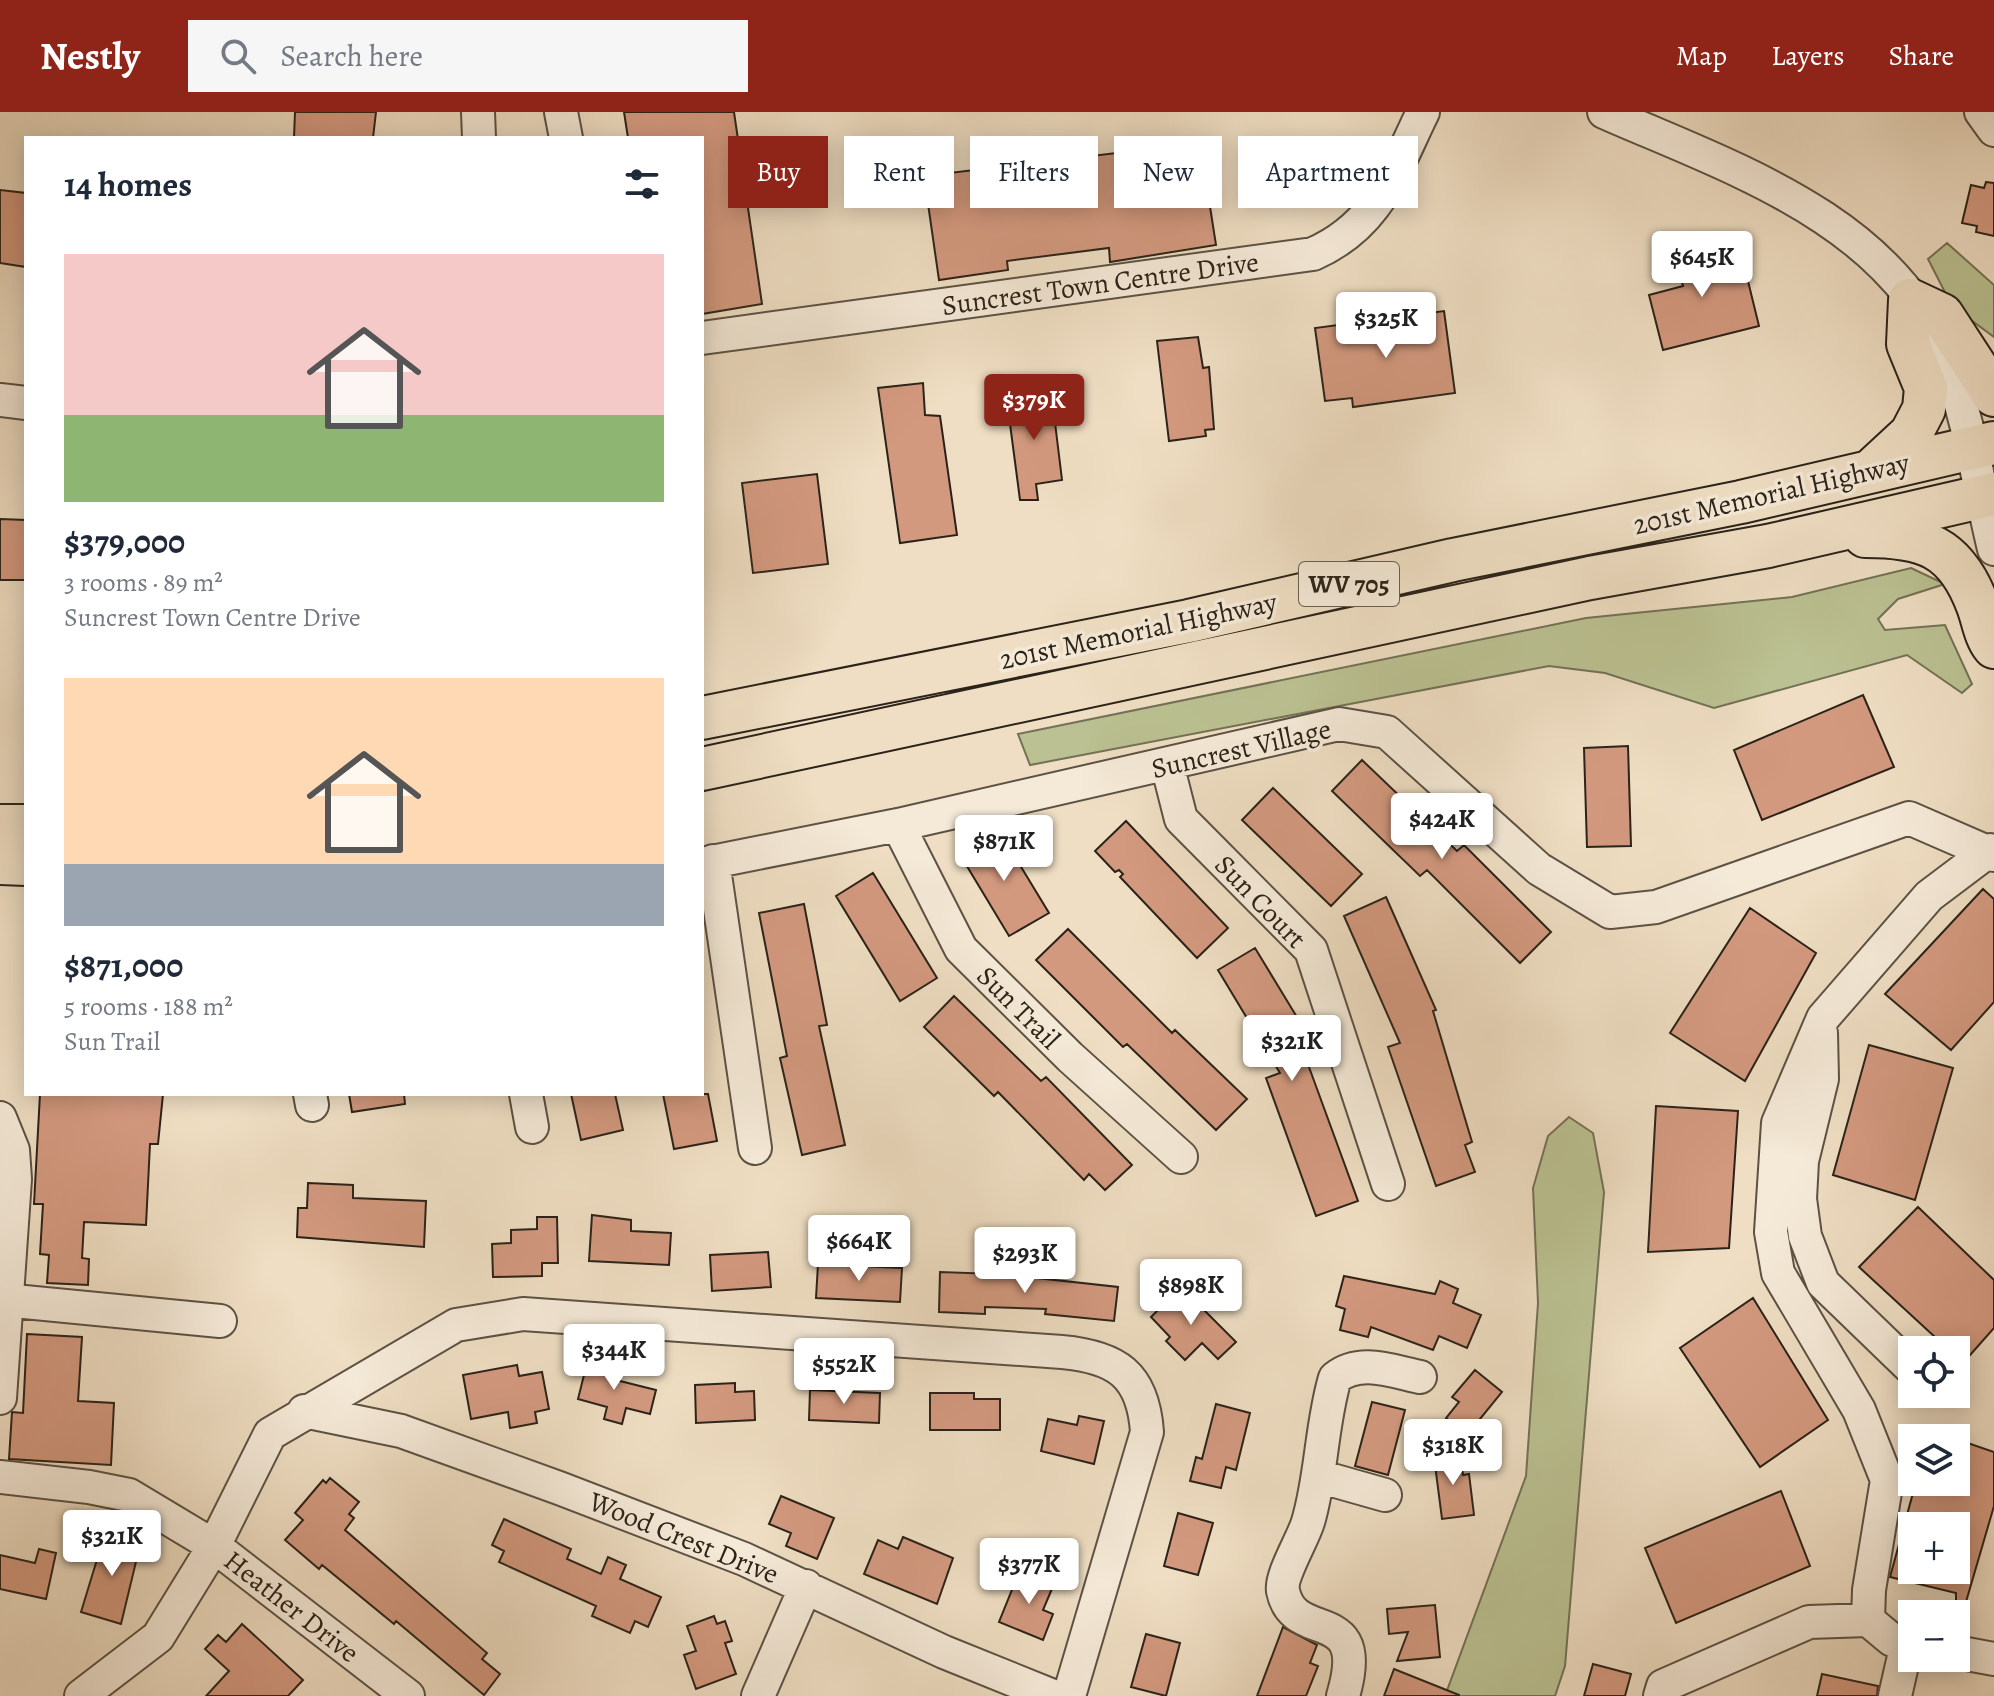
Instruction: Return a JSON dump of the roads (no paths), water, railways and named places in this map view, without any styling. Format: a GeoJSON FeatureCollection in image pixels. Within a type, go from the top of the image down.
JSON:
{"type":"FeatureCollection","features":[{"type":"Feature","properties":{"kind":"main road"},"geometry":{"type":"LineString","coordinates":[[1871,471],[1911,434],[1924,409],[1926,388],[1908,344],[1910,300],[1942,315],[1994,395]]}},
{"type":"Feature","properties":{"kind":"main road","name":"201st Memorial Highway"},"geometry":{"type":"LineString","coordinates":[[704,718],[1189,621],[1982,446]]}},
{"type":"Feature","properties":{"kind":"main road","name":"201st Memorial Highway"},"geometry":{"type":"LineString","coordinates":[[704,769],[1590,578],[1768,546],[1988,495]]}},
{"type":"Feature","properties":{"kind":"main road"},"geometry":{"type":"LineString","coordinates":[[1768,546],[1847,536],[1908,536],[1940,550],[1962,574],[1994,647]]}},
{"type":"Feature","properties":{"kind":"main road"},"geometry":{"type":"LineString","coordinates":[[0,826],[24,826]]}},
{"type":"Feature","properties":{"kind":"main road"},"geometry":{"type":"LineString","coordinates":[[0,863],[24,864]]}},
{"type":"Feature","properties":{"kind":"street"},"geometry":{"type":"LineString","coordinates":[[478,112],[479,136]]}},
{"type":"Feature","properties":{"kind":"street"},"geometry":{"type":"LineString","coordinates":[[561,112],[566,136]]}},
{"type":"Feature","properties":{"kind":"street","name":"Suncrest Town Centre Drive"},"geometry":{"type":"LineString","coordinates":[[704,338],[1313,254],[1341,242],[1368,218],[1423,112]]}},
{"type":"Feature","properties":{"kind":"street"},"geometry":{"type":"LineString","coordinates":[[1604,112],[1734,168],[1813,210],[1889,270],[1945,359],[1982,446],[1994,549]]}},
{"type":"Feature","properties":{"kind":"street"},"geometry":{"type":"LineString","coordinates":[[1981,112],[1994,130]]}},
{"type":"Feature","properties":{"kind":"street"},"geometry":{"type":"LineString","coordinates":[[0,400],[24,403]]}},
{"type":"Feature","properties":{"kind":"street","name":"Suncrest Village"},"geometry":{"type":"LineString","coordinates":[[708,862],[898,825],[1339,724],[1387,732],[1539,869],[1610,912],[1656,907],[1909,818],[1992,852]]}},
{"type":"Feature","properties":{"kind":"street","name":"Sun Court"},"geometry":{"type":"LineString","coordinates":[[1167,764],[1181,819],[1311,950],[1388,1184]]}},
{"type":"Feature","properties":{"kind":"street","name":"Sun Trail"},"geometry":{"type":"LineString","coordinates":[[898,825],[961,949],[1070,1057],[1181,1157]]}},
{"type":"Feature","properties":{"kind":"street","name":"Suncrest Village"},"geometry":{"type":"LineString","coordinates":[[1868,1620],[1869,1590],[1887,1480],[1859,1410],[1778,1273],[1771,1232],[1778,1123],[1823,1018],[1929,896],[1992,852]]}},
{"type":"Feature","properties":{"kind":"street"},"geometry":{"type":"LineString","coordinates":[[708,862],[755,1148]]}},
{"type":"Feature","properties":{"kind":"street"},"geometry":{"type":"LineString","coordinates":[[1823,1018],[1819,1048],[1822,1079],[1802,1161],[1800,1199],[1805,1236],[1823,1283],[1898,1355]]}},
{"type":"Feature","properties":{"kind":"street"},"geometry":{"type":"LineString","coordinates":[[526,1096],[532,1127]]}},
{"type":"Feature","properties":{"kind":"street"},"geometry":{"type":"LineString","coordinates":[[0,1118],[13,1150],[15,1179],[4,1300],[0,1398]]}},
{"type":"Feature","properties":{"kind":"street"},"geometry":{"type":"LineString","coordinates":[[4,1300],[220,1321]]}},
{"type":"Feature","properties":{"kind":"street"},"geometry":{"type":"LineString","coordinates":[[81,1696],[158,1637],[214,1546],[270,1434],[304,1411],[456,1325],[523,1314],[1096,1355],[1117,1365],[1133,1382],[1145,1408],[1147,1432],[1069,1696]]}},
{"type":"Feature","properties":{"kind":"street"},"geometry":{"type":"LineString","coordinates":[[1343,1696],[1351,1659],[1346,1643],[1335,1631],[1298,1615],[1287,1603],[1282,1587],[1308,1522],[1335,1378],[1348,1368],[1364,1366],[1420,1377]]}},
{"type":"Feature","properties":{"kind":"street","name":"Wood Crest Drive"},"geometry":{"type":"LineString","coordinates":[[304,1411],[401,1431],[661,1527],[806,1586],[1014,1689],[1053,1696]]}},
{"type":"Feature","properties":{"kind":"street"},"geometry":{"type":"LineString","coordinates":[[1318,1476],[1385,1495]]}},
{"type":"Feature","properties":{"kind":"street","name":"Heather Drive"},"geometry":{"type":"LineString","coordinates":[[0,1477],[129,1495],[214,1546],[408,1696]]}},
{"type":"Feature","properties":{"kind":"street"},"geometry":{"type":"LineString","coordinates":[[758,1696],[806,1586]]}},
{"type":"Feature","properties":{"kind":"street"},"geometry":{"type":"LineString","coordinates":[[1660,1696],[1663,1686],[1809,1622],[1868,1620],[1892,1640],[1898,1641]]}},
{"type":"Feature","properties":{"kind":"street"},"geometry":{"type":"LineString","coordinates":[[1970,1655],[1994,1659]]}},
{"type":"Feature","properties":{"kind":"street"},"geometry":{"type":"LineString","coordinates":[[1895,1696],[1902,1672]]}}]}
